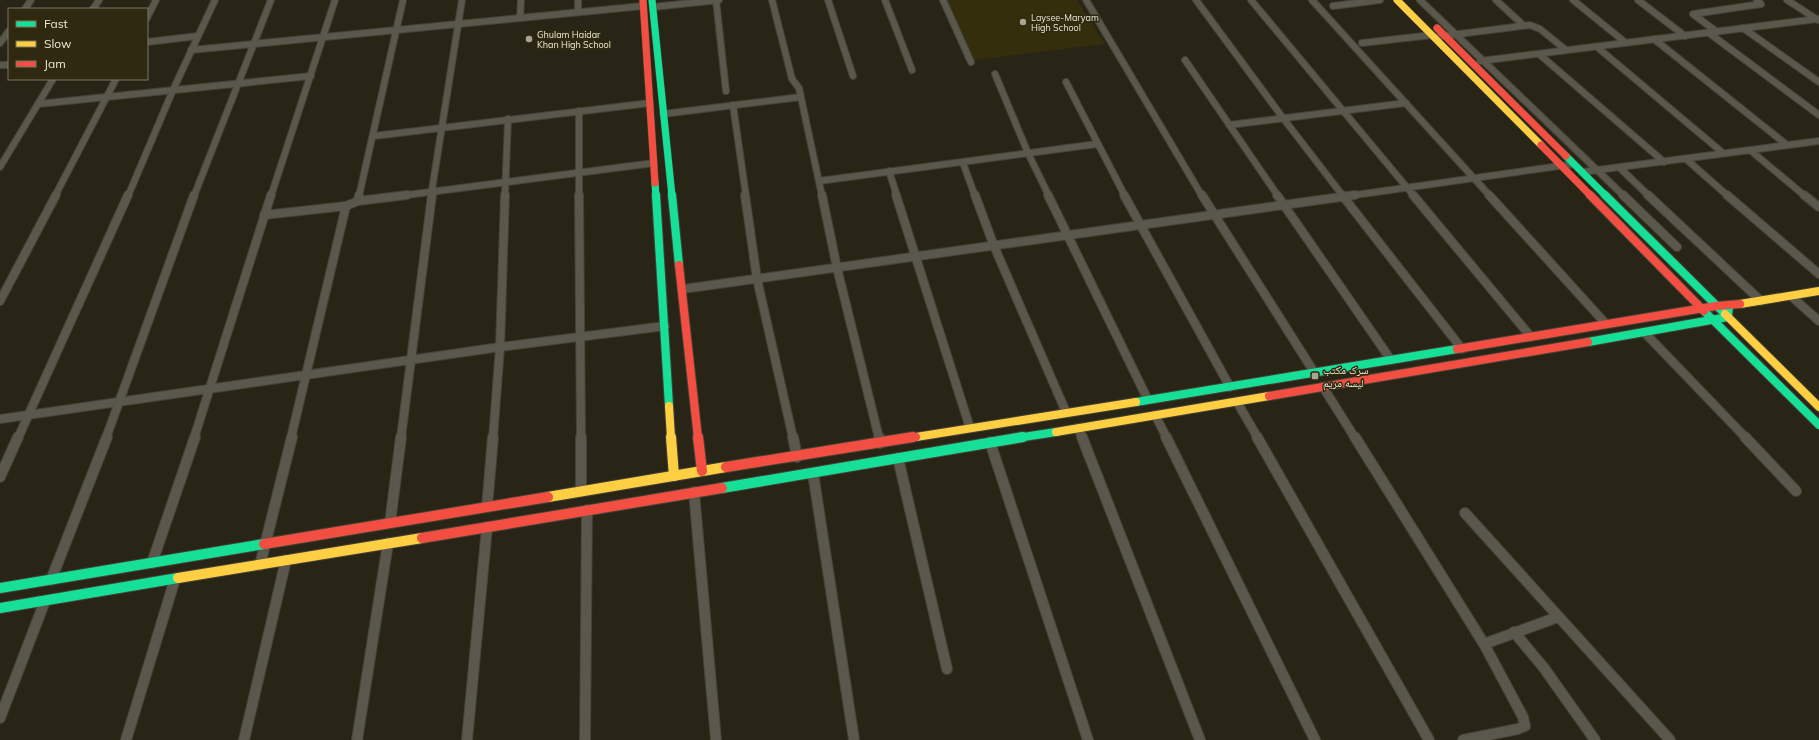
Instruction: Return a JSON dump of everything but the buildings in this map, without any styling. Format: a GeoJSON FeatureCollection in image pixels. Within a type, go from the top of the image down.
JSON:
{"type":"FeatureCollection","features":[{"type":"Feature","properties":{"kind":"main road"},"geometry":{"type":"LineString","coordinates":[[1397,0],[1713,320],[1819,425]]}},
{"type":"Feature","properties":{"kind":"main road"},"geometry":{"type":"LineString","coordinates":[[1408,0],[1819,407]]}},
{"type":"Feature","properties":{"kind":"main road"},"geometry":{"type":"LineString","coordinates":[[643,3],[674,476]]}},
{"type":"Feature","properties":{"kind":"main road"},"geometry":{"type":"LineString","coordinates":[[653,4],[663,114],[702,471]]}},
{"type":"Feature","properties":{"kind":"main road"},"geometry":{"type":"LineString","coordinates":[[646,42],[656,40]]}},
{"type":"Feature","properties":{"kind":"main road"},"geometry":{"type":"LineString","coordinates":[[0,588],[702,471],[1230,387],[1702,308],[1729,306],[1819,291]]}},
{"type":"Feature","properties":{"kind":"main road"},"geometry":{"type":"LineString","coordinates":[[1728,317],[1729,306]]}},
{"type":"Feature","properties":{"kind":"main road"},"geometry":{"type":"LineString","coordinates":[[0,608],[1350,383],[1728,317]]}},
{"type":"Feature","properties":{"kind":"main road"},"geometry":{"type":"LineString","coordinates":[[1341,368],[1350,383]]}},
{"type":"Feature","properties":{"kind":"main road"},"geometry":{"type":"LineString","coordinates":[[1290,377],[1298,391]]}},
{"type":"Feature","properties":{"kind":"street"},"geometry":{"type":"LineString","coordinates":[[149,9],[156,0]]}},
{"type":"Feature","properties":{"kind":"street"},"geometry":{"type":"LineString","coordinates":[[0,477],[113,229],[191,50],[215,0]]}},
{"type":"Feature","properties":{"kind":"street"},"geometry":{"type":"LineString","coordinates":[[51,580],[121,401],[182,226],[255,44],[271,0]]}},
{"type":"Feature","properties":{"kind":"street"},"geometry":{"type":"LineString","coordinates":[[152,563],[211,389],[264,215],[335,0]]}},
{"type":"Feature","properties":{"kind":"street"},"geometry":{"type":"LineString","coordinates":[[358,201],[374,136],[403,0]]}},
{"type":"Feature","properties":{"kind":"street"},"geometry":{"type":"LineString","coordinates":[[390,523],[412,360],[432,191],[462,0]]}},
{"type":"Feature","properties":{"kind":"street"},"geometry":{"type":"LineString","coordinates":[[520,18],[521,0]]}},
{"type":"Feature","properties":{"kind":"street"},"geometry":{"type":"LineString","coordinates":[[578,0],[578,11]]}},
{"type":"Feature","properties":{"kind":"street"},"geometry":{"type":"LineString","coordinates":[[716,0],[726,91]]}},
{"type":"Feature","properties":{"kind":"street"},"geometry":{"type":"LineString","coordinates":[[653,4],[720,0]]}},
{"type":"Feature","properties":{"kind":"street"},"geometry":{"type":"LineString","coordinates":[[772,0],[792,79],[799,88],[837,268],[880,443]]}},
{"type":"Feature","properties":{"kind":"street"},"geometry":{"type":"LineString","coordinates":[[828,0],[853,76]]}},
{"type":"Feature","properties":{"kind":"street"},"geometry":{"type":"LineString","coordinates":[[884,0],[912,70]]}},
{"type":"Feature","properties":{"kind":"street"},"geometry":{"type":"LineString","coordinates":[[943,0],[971,62]]}},
{"type":"Feature","properties":{"kind":"street"},"geometry":{"type":"LineString","coordinates":[[1086,0],[1214,215],[1314,372]]}},
{"type":"Feature","properties":{"kind":"street"},"geometry":{"type":"LineString","coordinates":[[1196,0],[1283,118],[1462,349]]}},
{"type":"Feature","properties":{"kind":"street"},"geometry":{"type":"LineString","coordinates":[[1251,0],[1531,337]]}},
{"type":"Feature","properties":{"kind":"street"},"geometry":{"type":"LineString","coordinates":[[1312,0],[1606,324]]}},
{"type":"Feature","properties":{"kind":"street"},"geometry":{"type":"LineString","coordinates":[[1333,6],[1380,0]]}},
{"type":"Feature","properties":{"kind":"street"},"geometry":{"type":"LineString","coordinates":[[1420,0],[1599,170],[1676,247]]}},
{"type":"Feature","properties":{"kind":"street"},"geometry":{"type":"LineString","coordinates":[[1496,0],[1524,25]]}},
{"type":"Feature","properties":{"kind":"street"},"geometry":{"type":"LineString","coordinates":[[1573,0],[1626,43]]}},
{"type":"Feature","properties":{"kind":"street"},"geometry":{"type":"LineString","coordinates":[[1638,0],[1685,36]]}},
{"type":"Feature","properties":{"kind":"street"},"geometry":{"type":"LineString","coordinates":[[1717,32],[1693,14],[1761,4],[1757,0]]}},
{"type":"Feature","properties":{"kind":"street"},"geometry":{"type":"LineString","coordinates":[[1787,0],[1818,20]]}},
{"type":"Feature","properties":{"kind":"street"},"geometry":{"type":"LineString","coordinates":[[191,50],[520,18],[643,3]]}},
{"type":"Feature","properties":{"kind":"street"},"geometry":{"type":"LineString","coordinates":[[1471,62],[1818,20]]}},
{"type":"Feature","properties":{"kind":"street"},"geometry":{"type":"LineString","coordinates":[[1362,44],[1456,35],[1524,25],[1534,26],[1540,29],[1566,50]]}},
{"type":"Feature","properties":{"kind":"street"},"geometry":{"type":"LineString","coordinates":[[1744,28],[1819,82]]}},
{"type":"Feature","properties":{"kind":"street"},"geometry":{"type":"LineString","coordinates":[[0,43],[8,32]]}},
{"type":"Feature","properties":{"kind":"street"},"geometry":{"type":"LineString","coordinates":[[1709,33],[1819,115]]}},
{"type":"Feature","properties":{"kind":"street"},"geometry":{"type":"LineString","coordinates":[[148,42],[198,36]]}},
{"type":"Feature","properties":{"kind":"street"},"geometry":{"type":"LineString","coordinates":[[1654,39],[1787,145]]}},
{"type":"Feature","properties":{"kind":"street"},"geometry":{"type":"LineString","coordinates":[[1597,46],[1723,153]]}},
{"type":"Feature","properties":{"kind":"street"},"geometry":{"type":"LineString","coordinates":[[1539,54],[1664,162]]}},
{"type":"Feature","properties":{"kind":"street"},"geometry":{"type":"LineString","coordinates":[[1185,60],[1229,125],[1286,204],[1392,360]]}},
{"type":"Feature","properties":{"kind":"street"},"geometry":{"type":"LineString","coordinates":[[994,74],[1028,153],[1148,400]]}},
{"type":"Feature","properties":{"kind":"street"},"geometry":{"type":"LineString","coordinates":[[38,104],[311,76]]}},
{"type":"Feature","properties":{"kind":"street"},"geometry":{"type":"LineString","coordinates":[[0,167],[52,80]]}},
{"type":"Feature","properties":{"kind":"street"},"geometry":{"type":"LineString","coordinates":[[0,301],[115,80]]}},
{"type":"Feature","properties":{"kind":"street"},"geometry":{"type":"LineString","coordinates":[[1066,82],[1140,225],[1230,387]]}},
{"type":"Feature","properties":{"kind":"street"},"geometry":{"type":"LineString","coordinates":[[663,114],[801,97]]}},
{"type":"Feature","properties":{"kind":"street"},"geometry":{"type":"LineString","coordinates":[[374,136],[650,103]]}},
{"type":"Feature","properties":{"kind":"street"},"geometry":{"type":"LineString","coordinates":[[1229,125],[1406,103]]}},
{"type":"Feature","properties":{"kind":"street"},"geometry":{"type":"LineString","coordinates":[[733,105],[757,279],[797,457]]}},
{"type":"Feature","properties":{"kind":"street"},"geometry":{"type":"LineString","coordinates":[[579,111],[580,491]]}},
{"type":"Feature","properties":{"kind":"street"},"geometry":{"type":"LineString","coordinates":[[487,507],[500,347],[507,182],[508,119]]}},
{"type":"Feature","properties":{"kind":"street"},"geometry":{"type":"LineString","coordinates":[[1582,172],[1787,145],[1817,143]]}},
{"type":"Feature","properties":{"kind":"street"},"geometry":{"type":"LineString","coordinates":[[819,181],[1097,144]]}},
{"type":"Feature","properties":{"kind":"street"},"geometry":{"type":"LineString","coordinates":[[1750,150],[1819,207]]}},
{"type":"Feature","properties":{"kind":"street"},"geometry":{"type":"LineString","coordinates":[[1686,159],[1819,274]]}},
{"type":"Feature","properties":{"kind":"street"},"geometry":{"type":"LineString","coordinates":[[264,215],[346,206],[358,201],[654,163]]}},
{"type":"Feature","properties":{"kind":"street"},"geometry":{"type":"LineString","coordinates":[[963,163],[994,246],[1066,412]]}},
{"type":"Feature","properties":{"kind":"street"},"geometry":{"type":"LineString","coordinates":[[682,289],[1214,215],[1405,186],[1574,164]]}},
{"type":"Feature","properties":{"kind":"street"},"geometry":{"type":"LineString","coordinates":[[1620,168],[1761,300]]}},
{"type":"Feature","properties":{"kind":"street"},"geometry":{"type":"LineString","coordinates":[[889,171],[970,428]]}},
{"type":"Feature","properties":{"kind":"street"},"geometry":{"type":"LineString","coordinates":[[260,564],[307,375],[346,206]]}},
{"type":"Feature","properties":{"kind":"street"},"geometry":{"type":"LineString","coordinates":[[1791,296],[1819,320]]}},
{"type":"Feature","properties":{"kind":"street"},"geometry":{"type":"LineString","coordinates":[[0,419],[500,347],[665,326]]}},
{"type":"Feature","properties":{"kind":"street"},"geometry":{"type":"LineString","coordinates":[[1644,332],[1796,491]]}},
{"type":"Feature","properties":{"kind":"street"},"geometry":{"type":"LineString","coordinates":[[1323,387],[1484,644],[1522,717],[1525,726],[1518,729],[1470,739]]}},
{"type":"Feature","properties":{"kind":"street"},"geometry":{"type":"LineString","coordinates":[[1237,402],[1429,740]]}},
{"type":"Feature","properties":{"kind":"street"},"geometry":{"type":"LineString","coordinates":[[1155,415],[1315,740]]}},
{"type":"Feature","properties":{"kind":"street"},"geometry":{"type":"LineString","coordinates":[[1078,428],[1200,740]]}},
{"type":"Feature","properties":{"kind":"street"},"geometry":{"type":"LineString","coordinates":[[990,442],[1088,740]]}},
{"type":"Feature","properties":{"kind":"street"},"geometry":{"type":"LineString","coordinates":[[898,458],[947,669]]}},
{"type":"Feature","properties":{"kind":"street"},"geometry":{"type":"LineString","coordinates":[[813,473],[854,740]]}},
{"type":"Feature","properties":{"kind":"street"},"geometry":{"type":"LineString","coordinates":[[694,492],[716,740]]}},
{"type":"Feature","properties":{"kind":"street"},"geometry":{"type":"LineString","coordinates":[[585,740],[587,510]]}},
{"type":"Feature","properties":{"kind":"street"},"geometry":{"type":"LineString","coordinates":[[1465,513],[1558,618],[1670,740]]}},
{"type":"Feature","properties":{"kind":"street"},"geometry":{"type":"LineString","coordinates":[[467,740],[487,527]]}},
{"type":"Feature","properties":{"kind":"street"},"geometry":{"type":"LineString","coordinates":[[357,740],[388,543]]}},
{"type":"Feature","properties":{"kind":"street"},"geometry":{"type":"LineString","coordinates":[[244,740],[286,560]]}},
{"type":"Feature","properties":{"kind":"street"},"geometry":{"type":"LineString","coordinates":[[126,740],[175,579]]}},
{"type":"Feature","properties":{"kind":"street"},"geometry":{"type":"LineString","coordinates":[[0,718],[45,601]]}},
{"type":"Feature","properties":{"kind":"street"},"geometry":{"type":"LineString","coordinates":[[1484,644],[1514,632],[1558,618]]}},
{"type":"Feature","properties":{"kind":"street"},"geometry":{"type":"LineString","coordinates":[[1514,632],[1544,668],[1595,740]]}},
{"type":"Feature","properties":{"kind":"shaded area","name":"Laysee-Maryam High School"},"geometry":{"type":"Polygon","coordinates":[[[944,0],[1077,0],[1105,44],[974,60],[944,0]]]}},
{"type":"Feature","properties":{"kind":"traffic: fast"},"geometry":{"type":"LineString","coordinates":[[652,0],[679,265]]}},
{"type":"Feature","properties":{"kind":"traffic: fast"},"geometry":{"type":"LineString","coordinates":[[1566,156],[1725,314]]}},
{"type":"Feature","properties":{"kind":"traffic: fast"},"geometry":{"type":"LineString","coordinates":[[655,183],[669,406]]}},
{"type":"Feature","properties":{"kind":"traffic: fast"},"geometry":{"type":"LineString","coordinates":[[1588,342],[1728,317],[1729,306]]}},
{"type":"Feature","properties":{"kind":"traffic: fast"},"geometry":{"type":"LineString","coordinates":[[1704,311],[1819,425]]}},
{"type":"Feature","properties":{"kind":"traffic: fast"},"geometry":{"type":"LineString","coordinates":[[1136,402],[1457,349]]}},
{"type":"Feature","properties":{"kind":"traffic: fast"},"geometry":{"type":"LineString","coordinates":[[722,488],[1056,432]]}},
{"type":"Feature","properties":{"kind":"traffic: fast"},"geometry":{"type":"LineString","coordinates":[[0,588],[264,544]]}},
{"type":"Feature","properties":{"kind":"traffic: fast"},"geometry":{"type":"LineString","coordinates":[[0,608],[178,578]]}},
{"type":"Feature","properties":{"kind":"traffic: slow"},"geometry":{"type":"LineString","coordinates":[[1397,0],[1541,145]]}},
{"type":"Feature","properties":{"kind":"traffic: slow"},"geometry":{"type":"LineString","coordinates":[[1740,304],[1819,291]]}},
{"type":"Feature","properties":{"kind":"traffic: slow"},"geometry":{"type":"LineString","coordinates":[[1725,314],[1819,407]]}},
{"type":"Feature","properties":{"kind":"traffic: slow"},"geometry":{"type":"LineString","coordinates":[[1056,432],[1269,396]]}},
{"type":"Feature","properties":{"kind":"traffic: slow"},"geometry":{"type":"LineString","coordinates":[[916,437],[1136,402]]}},
{"type":"Feature","properties":{"kind":"traffic: slow"},"geometry":{"type":"LineString","coordinates":[[669,406],[674,476]]}},
{"type":"Feature","properties":{"kind":"traffic: slow"},"geometry":{"type":"LineString","coordinates":[[548,497],[726,467]]}},
{"type":"Feature","properties":{"kind":"traffic: slow"},"geometry":{"type":"LineString","coordinates":[[178,578],[422,538]]}},
{"type":"Feature","properties":{"kind":"traffic: jam"},"geometry":{"type":"LineString","coordinates":[[643,0],[655,183]]}},
{"type":"Feature","properties":{"kind":"traffic: jam"},"geometry":{"type":"LineString","coordinates":[[1437,28],[1566,156]]}},
{"type":"Feature","properties":{"kind":"traffic: jam"},"geometry":{"type":"LineString","coordinates":[[1541,145],[1704,311]]}},
{"type":"Feature","properties":{"kind":"traffic: jam"},"geometry":{"type":"LineString","coordinates":[[679,265],[702,471]]}},
{"type":"Feature","properties":{"kind":"traffic: jam"},"geometry":{"type":"LineString","coordinates":[[1457,349],[1716,306],[1740,304]]}},
{"type":"Feature","properties":{"kind":"traffic: jam"},"geometry":{"type":"LineString","coordinates":[[1269,396],[1588,342]]}},
{"type":"Feature","properties":{"kind":"traffic: jam"},"geometry":{"type":"LineString","coordinates":[[726,467],[916,437]]}},
{"type":"Feature","properties":{"kind":"traffic: jam"},"geometry":{"type":"LineString","coordinates":[[422,538],[722,488]]}},
{"type":"Feature","properties":{"kind":"traffic: jam"},"geometry":{"type":"LineString","coordinates":[[264,544],[548,497]]}},
{"type":"Feature","properties":{"kind":"place","name":"Laysee-Maryam High School"},"geometry":{"type":"Point","coordinates":[1023,22]}},
{"type":"Feature","properties":{"kind":"place","name":"Ghulam Haidar Khan High School"},"geometry":{"type":"Point","coordinates":[529,39]}},
{"type":"Feature","properties":{"kind":"place","name":"سرک مکتب لیسه مریم"},"geometry":{"type":"Point","coordinates":[1315,376]}}]}
